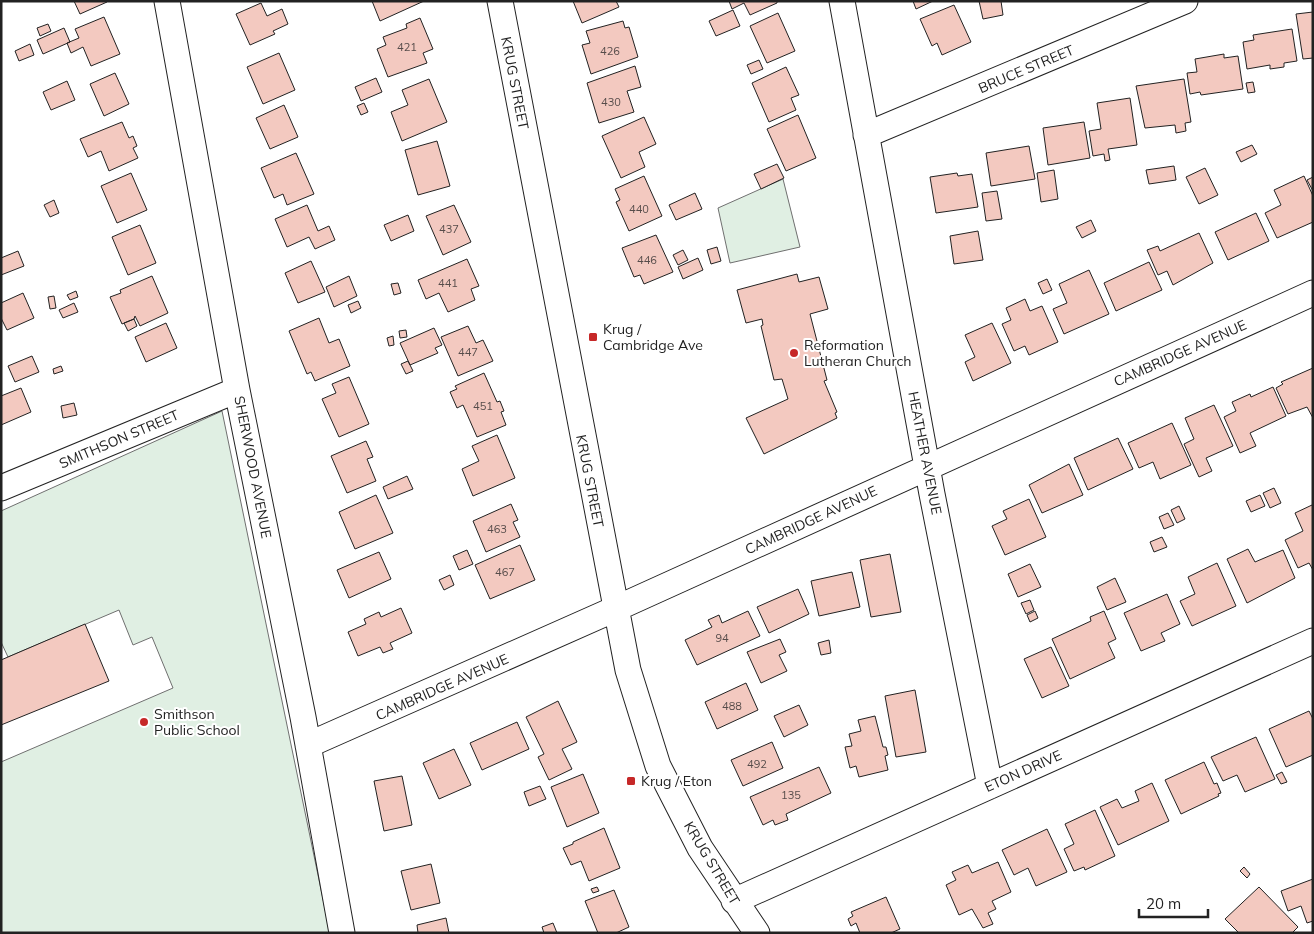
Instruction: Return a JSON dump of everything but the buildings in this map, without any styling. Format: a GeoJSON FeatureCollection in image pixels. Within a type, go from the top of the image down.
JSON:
{"type":"FeatureCollection","features":[{"type":"Feature","properties":{"kind":"street","name":"SHERWOOD AVENUE"},"geometry":{"type":"LineString","coordinates":[[167,1],[237,390],[308,745],[342,933]]}},
{"type":"Feature","properties":{"kind":"street","name":"KRUG STREET"},"geometry":{"type":"LineString","coordinates":[[500,1],[628,670],[658,766],[700,848],[757,933]]}},
{"type":"Feature","properties":{"kind":"street","name":"HEATHER AVENUE"},"geometry":{"type":"LineString","coordinates":[[842,1],[927,466],[990,786]]}},
{"type":"Feature","properties":{"kind":"street","name":"BRUCE STREET"},"geometry":{"type":"LineString","coordinates":[[866,135],[1157,7],[1185,1]]}},
{"type":"Feature","properties":{"kind":"street","name":"CAMBRIDGE AVENUE"},"geometry":{"type":"LineString","coordinates":[[308,745],[615,609],[927,466],[1313,293]]}},
{"type":"Feature","properties":{"kind":"street","name":"SMITHSON STREET"},"geometry":{"type":"LineString","coordinates":[[1,488],[237,390]]}},
{"type":"Feature","properties":{"kind":"street","name":"ETON DRIVE"},"geometry":{"type":"LineString","coordinates":[[734,901],[1313,641]]}},
{"type":"Feature","properties":{"kind":"green space"},"geometry":{"type":"Polygon","coordinates":[[[783,179],[800,247],[730,263],[718,208],[783,179]]]}},
{"type":"Feature","properties":{"kind":"green space","name":"Smithson Public School"},"geometry":{"type":"Polygon","coordinates":[[[222,411],[330,933],[1,933],[1,762],[173,688],[152,637],[133,645],[119,610],[8,657],[1,642],[1,511],[222,411]]]}},
{"type":"Feature","properties":{"kind":"place","name":"Krug / Cambridge Ave"},"geometry":{"type":"Point","coordinates":[593,337]}},
{"type":"Feature","properties":{"kind":"place","name":"Reformation Lutheran Church"},"geometry":{"type":"Point","coordinates":[794,353]}},
{"type":"Feature","properties":{"kind":"place","name":"Smithson Public School"},"geometry":{"type":"Point","coordinates":[144,722]}},
{"type":"Feature","properties":{"kind":"place","name":"Krug / Eton"},"geometry":{"type":"Point","coordinates":[631,781]}}]}
